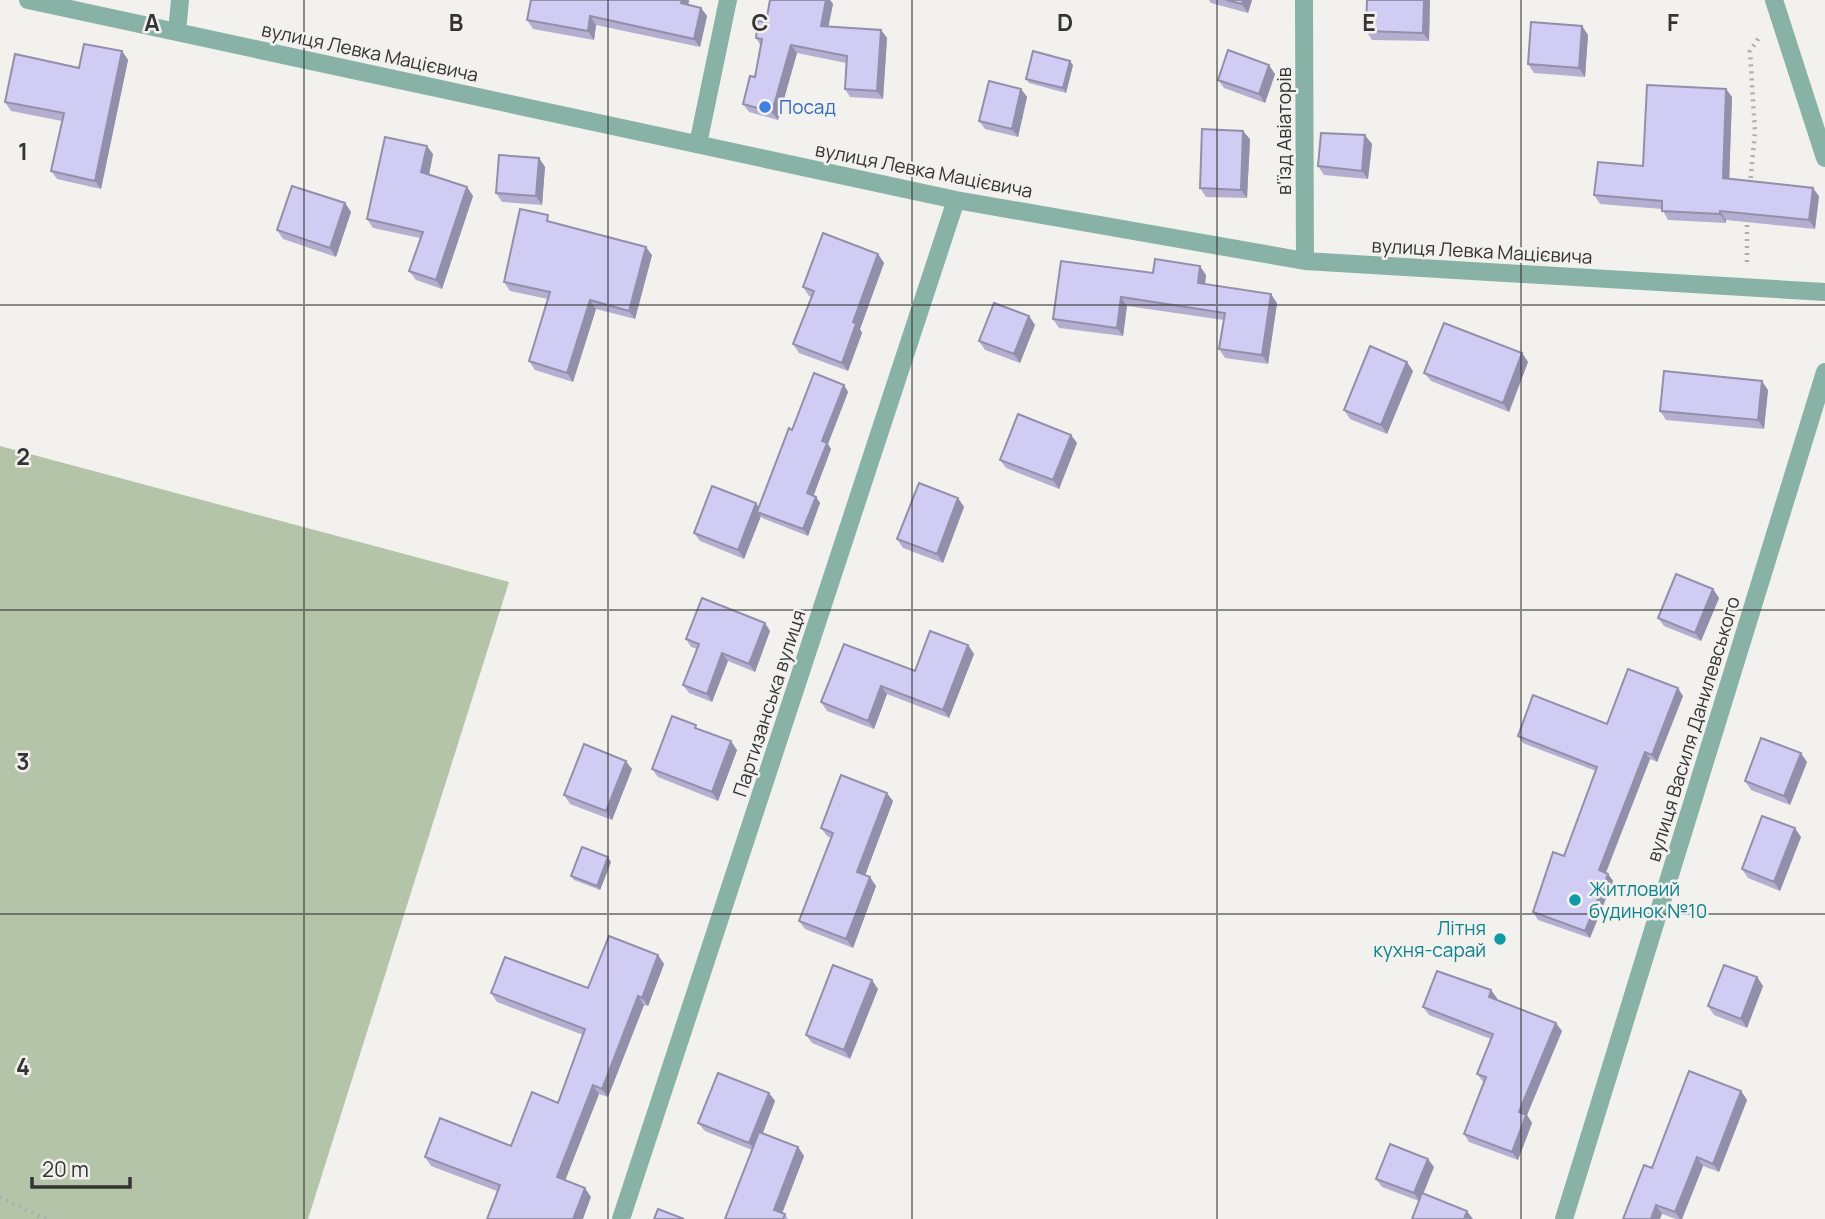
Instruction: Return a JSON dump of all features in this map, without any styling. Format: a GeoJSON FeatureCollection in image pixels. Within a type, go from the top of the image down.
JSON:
{"type":"FeatureCollection","features":[{"type":"Feature","properties":{"kind":"street","name":"вулиця Левка Мацієвича"},"geometry":{"type":"LineString","coordinates":[[28,0],[956,200],[1306,261],[1825,292]]}},
{"type":"Feature","properties":{"kind":"street"},"geometry":{"type":"LineString","coordinates":[[177,32],[180,0]]}},
{"type":"Feature","properties":{"kind":"street"},"geometry":{"type":"LineString","coordinates":[[698,144],[728,0]]}},
{"type":"Feature","properties":{"kind":"street","name":"в'їзд Авіаторів"},"geometry":{"type":"LineString","coordinates":[[1304,0],[1306,261]]}},
{"type":"Feature","properties":{"kind":"street"},"geometry":{"type":"LineString","coordinates":[[1775,5],[1825,158]]}},
{"type":"Feature","properties":{"kind":"street","name":"Партизанська вулиця"},"geometry":{"type":"LineString","coordinates":[[621,1219],[956,200]]}},
{"type":"Feature","properties":{"kind":"street","name":"вулиця Василя Данилевського"},"geometry":{"type":"LineString","coordinates":[[1564,1219],[1825,372]]}},
{"type":"Feature","properties":{"kind":"path"},"geometry":{"type":"LineString","coordinates":[[1750,187],[1755,132],[1750,51],[1775,5]]}},
{"type":"Feature","properties":{"kind":"path"},"geometry":{"type":"LineString","coordinates":[[1747,214],[1747,288]]}},
{"type":"Feature","properties":{"kind":"path"},"geometry":{"type":"LineString","coordinates":[[0,1197],[46,1219]]}},
{"type":"Feature","properties":{"kind":"green space"},"geometry":{"type":"Polygon","coordinates":[[[0,446],[509,582],[308,1219],[0,1219],[0,446]]]}},
{"type":"Feature","properties":{"kind":"building"},"geometry":{"type":"Polygon","coordinates":[[[531,0],[682,0],[681,3],[701,8],[694,39],[590,16],[588,31],[527,20],[531,0]]]}},
{"type":"Feature","properties":{"kind":"building"},"geometry":{"type":"Polygon","coordinates":[[[770,0],[826,0],[821,26],[881,30],[877,91],[845,89],[847,56],[791,45],[772,112],[743,104],[750,76],[755,77],[762,39],[756,38],[758,21],[766,22],[770,0]]]}},
{"type":"Feature","properties":{"kind":"building"},"geometry":{"type":"Polygon","coordinates":[[[1226,0],[1243,0],[1242,4],[1226,0]]]}},
{"type":"Feature","properties":{"kind":"building"},"geometry":{"type":"Polygon","coordinates":[[[1367,0],[1424,0],[1423,33],[1366,31],[1367,0]]]}},
{"type":"Feature","properties":{"kind":"building"},"geometry":{"type":"Polygon","coordinates":[[[1531,22],[1582,26],[1579,68],[1528,64],[1531,22]]]}},
{"type":"Feature","properties":{"kind":"building"},"geometry":{"type":"Polygon","coordinates":[[[84,44],[122,51],[95,181],[51,171],[64,113],[5,102],[15,54],[79,68],[84,44]]]}},
{"type":"Feature","properties":{"kind":"building"},"geometry":{"type":"Polygon","coordinates":[[[1228,50],[1269,65],[1259,94],[1218,80],[1228,50]]]}},
{"type":"Feature","properties":{"kind":"building"},"geometry":{"type":"Polygon","coordinates":[[[1033,51],[1070,61],[1063,88],[1026,79],[1033,51]]]}},
{"type":"Feature","properties":{"kind":"building"},"geometry":{"type":"Polygon","coordinates":[[[989,81],[1021,89],[1012,129],[979,121],[989,81]]]}},
{"type":"Feature","properties":{"kind":"building"},"geometry":{"type":"Polygon","coordinates":[[[1647,85],[1726,89],[1723,178],[1813,188],[1809,220],[1720,211],[1720,214],[1662,211],[1662,201],[1594,195],[1598,162],[1643,166],[1647,85]]]}},
{"type":"Feature","properties":{"kind":"building"},"geometry":{"type":"Polygon","coordinates":[[[1202,129],[1243,131],[1241,190],[1200,188],[1202,129]]]}},
{"type":"Feature","properties":{"kind":"building"},"geometry":{"type":"Polygon","coordinates":[[[1321,133],[1365,135],[1362,171],[1318,166],[1321,133]]]}},
{"type":"Feature","properties":{"kind":"building"},"geometry":{"type":"Polygon","coordinates":[[[385,137],[427,146],[421,172],[467,187],[436,280],[409,271],[423,232],[367,219],[385,137]]]}},
{"type":"Feature","properties":{"kind":"building"},"geometry":{"type":"Polygon","coordinates":[[[499,155],[539,158],[536,196],[496,193],[499,155]]]}},
{"type":"Feature","properties":{"kind":"building"},"geometry":{"type":"Polygon","coordinates":[[[292,186],[345,203],[330,248],[277,230],[292,186]]]}},
{"type":"Feature","properties":{"kind":"building"},"geometry":{"type":"Polygon","coordinates":[[[520,209],[548,215],[547,221],[646,247],[629,311],[590,300],[567,373],[529,361],[550,292],[504,282],[520,209]]]}},
{"type":"Feature","properties":{"kind":"building"},"geometry":{"type":"Polygon","coordinates":[[[823,233],[878,254],[853,322],[856,324],[842,363],[793,344],[814,291],[803,287],[823,233]]]}},
{"type":"Feature","properties":{"kind":"building"},"geometry":{"type":"Polygon","coordinates":[[[1155,259],[1200,266],[1198,283],[1271,294],[1262,355],[1219,349],[1225,313],[1121,297],[1117,328],[1053,319],[1061,261],[1153,273],[1155,259]]]}},
{"type":"Feature","properties":{"kind":"building"},"geometry":{"type":"Polygon","coordinates":[[[994,303],[1029,316],[1014,354],[979,341],[994,303]]]}},
{"type":"Feature","properties":{"kind":"building"},"geometry":{"type":"Polygon","coordinates":[[[1444,323],[1522,353],[1503,403],[1424,373],[1444,323]]]}},
{"type":"Feature","properties":{"kind":"building"},"geometry":{"type":"Polygon","coordinates":[[[1370,346],[1407,362],[1381,425],[1344,410],[1370,346]]]}},
{"type":"Feature","properties":{"kind":"building"},"geometry":{"type":"Polygon","coordinates":[[[1664,371],[1762,381],[1758,420],[1660,411],[1664,371]]]}},
{"type":"Feature","properties":{"kind":"building"},"geometry":{"type":"Polygon","coordinates":[[[814,373],[844,385],[822,441],[827,443],[807,493],[816,497],[803,529],[757,512],[789,428],[792,430],[814,373]]]}},
{"type":"Feature","properties":{"kind":"building"},"geometry":{"type":"Polygon","coordinates":[[[1018,414],[1071,435],[1053,480],[1000,460],[1018,414]]]}},
{"type":"Feature","properties":{"kind":"building"},"geometry":{"type":"Polygon","coordinates":[[[919,483],[958,498],[937,554],[897,539],[919,483]]]}},
{"type":"Feature","properties":{"kind":"building"},"geometry":{"type":"Polygon","coordinates":[[[712,486],[756,503],[738,550],[694,533],[712,486]]]}},
{"type":"Feature","properties":{"kind":"building"},"geometry":{"type":"Polygon","coordinates":[[[1676,574],[1713,589],[1695,633],[1658,618],[1676,574]]]}},
{"type":"Feature","properties":{"kind":"building"},"geometry":{"type":"Polygon","coordinates":[[[702,598],[765,623],[749,664],[722,653],[707,694],[683,685],[699,644],[686,639],[702,598]]]}},
{"type":"Feature","properties":{"kind":"building"},"geometry":{"type":"Polygon","coordinates":[[[930,631],[968,645],[943,710],[881,686],[868,721],[821,702],[844,644],[915,671],[930,631]]]}},
{"type":"Feature","properties":{"kind":"building"},"geometry":{"type":"Polygon","coordinates":[[[1628,669],[1678,688],[1652,755],[1645,752],[1599,870],[1608,874],[1585,931],[1533,912],[1553,852],[1564,856],[1597,767],[1518,736],[1533,695],[1607,724],[1628,669]]]}},
{"type":"Feature","properties":{"kind":"building"},"geometry":{"type":"Polygon","coordinates":[[[672,716],[731,741],[712,792],[652,769],[672,716]]]}},
{"type":"Feature","properties":{"kind":"building"},"geometry":{"type":"Polygon","coordinates":[[[1761,738],[1801,753],[1784,796],[1745,781],[1761,738]]]}},
{"type":"Feature","properties":{"kind":"building"},"geometry":{"type":"Polygon","coordinates":[[[584,744],[626,761],[606,811],[564,795],[584,744]]]}},
{"type":"Feature","properties":{"kind":"building"},"geometry":{"type":"Polygon","coordinates":[[[841,775],[887,793],[857,872],[870,877],[846,939],[799,921],[833,833],[821,828],[841,775]]]}},
{"type":"Feature","properties":{"kind":"building"},"geometry":{"type":"Polygon","coordinates":[[[1762,816],[1795,828],[1774,882],[1742,869],[1762,816]]]}},
{"type":"Feature","properties":{"kind":"building"},"geometry":{"type":"Polygon","coordinates":[[[582,847],[608,857],[597,886],[571,876],[582,847]]]}},
{"type":"Feature","properties":{"kind":"building"},"geometry":{"type":"Polygon","coordinates":[[[609,936],[658,955],[642,998],[638,996],[602,1089],[593,1085],[557,1177],[585,1188],[573,1219],[487,1219],[500,1185],[425,1157],[440,1118],[511,1146],[532,1092],[558,1103],[585,1029],[491,993],[505,957],[588,988],[609,936]]]}},
{"type":"Feature","properties":{"kind":"building"},"geometry":{"type":"Polygon","coordinates":[[[833,965],[872,980],[844,1050],[806,1035],[833,965]]]}},
{"type":"Feature","properties":{"kind":"building"},"geometry":{"type":"Polygon","coordinates":[[[1724,965],[1757,977],[1741,1019],[1708,1006],[1724,965]]]}},
{"type":"Feature","properties":{"kind":"building"},"geometry":{"type":"Polygon","coordinates":[[[1437,971],[1491,990],[1489,997],[1556,1023],[1519,1112],[1526,1115],[1512,1152],[1464,1134],[1486,1077],[1477,1074],[1493,1034],[1423,1007],[1437,971]]]}},
{"type":"Feature","properties":{"kind":"building"},"geometry":{"type":"Polygon","coordinates":[[[1689,1071],[1741,1091],[1713,1164],[1697,1157],[1675,1212],[1656,1205],[1651,1219],[1623,1219],[1644,1165],[1652,1168],[1689,1071]]]}},
{"type":"Feature","properties":{"kind":"building"},"geometry":{"type":"Polygon","coordinates":[[[718,1073],[769,1093],[749,1143],[698,1123],[718,1073]]]}},
{"type":"Feature","properties":{"kind":"building"},"geometry":{"type":"Polygon","coordinates":[[[759,1132],[798,1147],[774,1210],[785,1214],[783,1219],[725,1219],[759,1132]]]}},
{"type":"Feature","properties":{"kind":"building"},"geometry":{"type":"Polygon","coordinates":[[[1390,1144],[1428,1159],[1414,1193],[1376,1179],[1390,1144]]]}},
{"type":"Feature","properties":{"kind":"building"},"geometry":{"type":"Polygon","coordinates":[[[1422,1193],[1467,1211],[1464,1219],[1412,1219],[1422,1193]]]}},
{"type":"Feature","properties":{"kind":"building"},"geometry":{"type":"Polygon","coordinates":[[[658,1209],[684,1219],[654,1219],[658,1209]]]}},
{"type":"Feature","properties":{"kind":"place","name":"Посад"},"geometry":{"type":"Point","coordinates":[765,107]}},
{"type":"Feature","properties":{"kind":"place","name":"Житловий будинок №10"},"geometry":{"type":"Point","coordinates":[1575,900]}},
{"type":"Feature","properties":{"kind":"place","name":"Літня кухня-сарай"},"geometry":{"type":"Point","coordinates":[1500,939]}}]}
